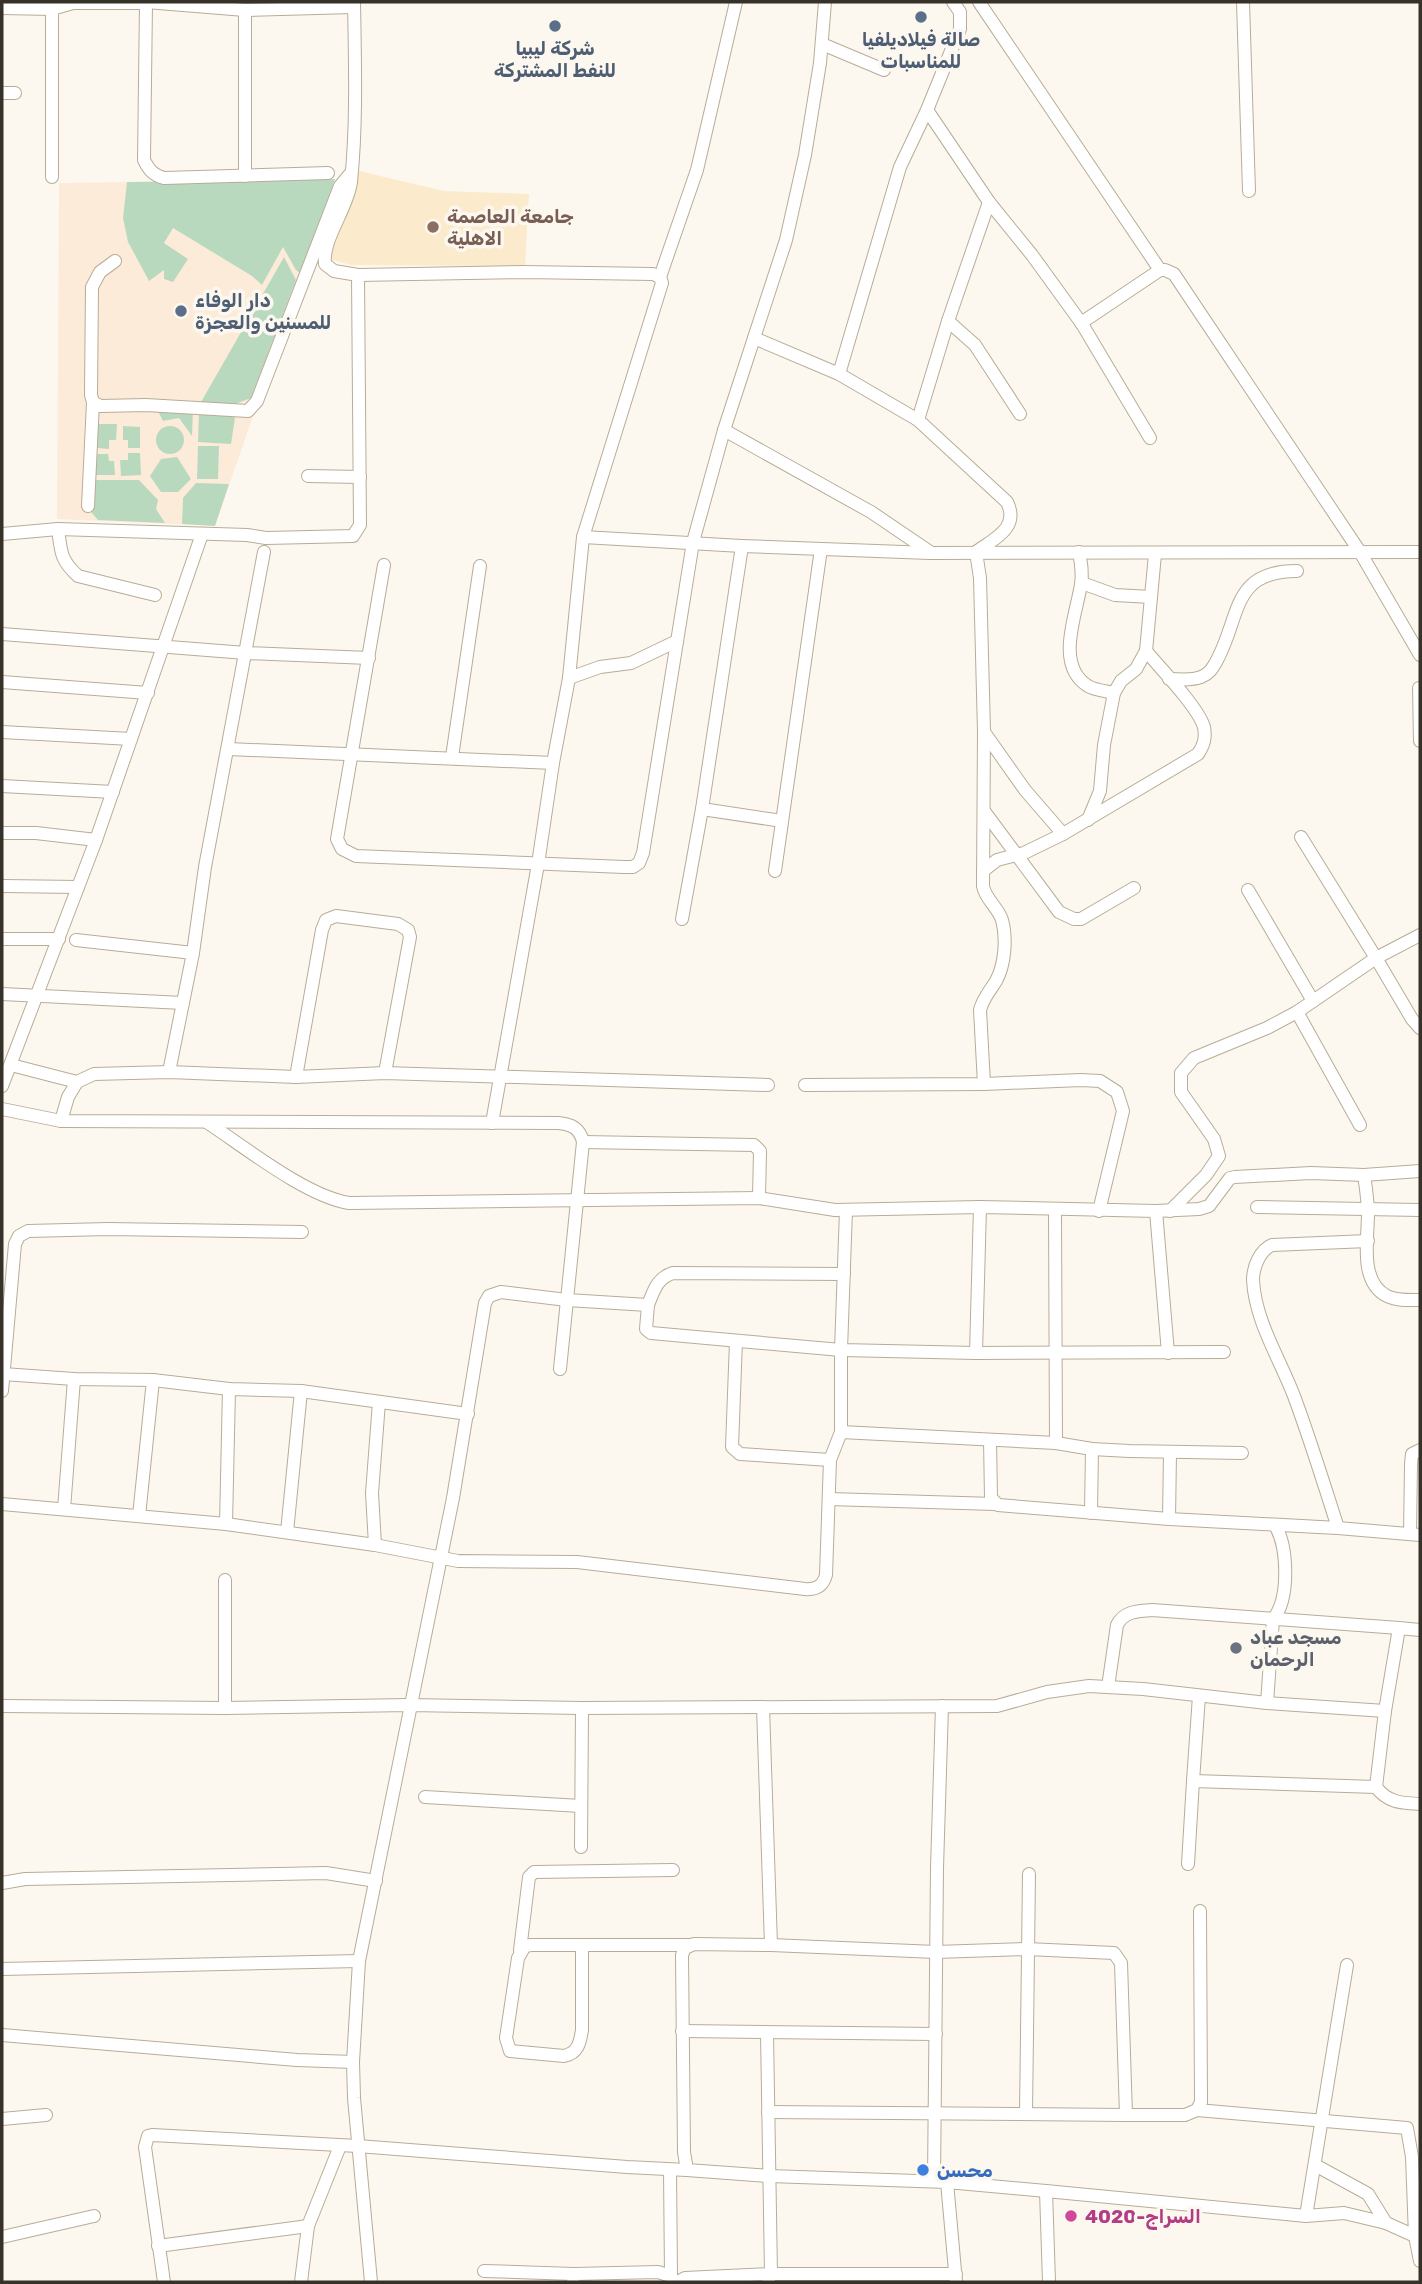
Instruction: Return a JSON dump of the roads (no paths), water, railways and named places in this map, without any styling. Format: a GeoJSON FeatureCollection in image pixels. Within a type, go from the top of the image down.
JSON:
{"type":"FeatureCollection","features":[{"type":"Feature","properties":{"kind":"street"},"geometry":{"type":"LineString","coordinates":[[2,8],[52,9],[74,3],[146,2],[245,10],[354,4],[356,125],[351,174],[348,191],[324,258],[325,264],[334,271],[358,275],[524,272],[653,274],[660,277]]}},
{"type":"Feature","properties":{"kind":"street"},"geometry":{"type":"LineString","coordinates":[[146,2],[144,160],[149,170],[164,178],[328,173]]}},
{"type":"Feature","properties":{"kind":"street"},"geometry":{"type":"LineString","coordinates":[[492,1123],[569,678],[583,537],[662,290],[660,277],[697,170],[736,2]]}},
{"type":"Feature","properties":{"kind":"street"},"geometry":{"type":"LineString","coordinates":[[384,565],[337,839],[342,849],[356,856],[624,867],[639,863],[643,853],[693,542],[724,430],[786,240],[805,155],[822,44],[825,2]]}},
{"type":"Feature","properties":{"kind":"street"},"geometry":{"type":"LineString","coordinates":[[839,374],[896,180],[960,29],[960,12],[953,2]]}},
{"type":"Feature","properties":{"kind":"street"},"geometry":{"type":"LineString","coordinates":[[979,2],[1160,270]]}},
{"type":"Feature","properties":{"kind":"street"},"geometry":{"type":"LineString","coordinates":[[1243,2],[1249,191]]}},
{"type":"Feature","properties":{"kind":"street"},"geometry":{"type":"LineString","coordinates":[[52,9],[52,177]]}},
{"type":"Feature","properties":{"kind":"street"},"geometry":{"type":"LineString","coordinates":[[245,10],[245,176]]}},
{"type":"Feature","properties":{"kind":"street"},"geometry":{"type":"LineString","coordinates":[[822,44],[884,70]]}},
{"type":"Feature","properties":{"kind":"street"},"geometry":{"type":"LineString","coordinates":[[927,110],[989,202],[1081,323],[1150,438]]}},
{"type":"Feature","properties":{"kind":"street"},"geometry":{"type":"LineString","coordinates":[[93,402],[100,406],[146,405],[244,412],[252,408],[340,187],[351,174]]}},
{"type":"Feature","properties":{"kind":"street"},"geometry":{"type":"LineString","coordinates":[[918,420],[948,321],[989,202]]}},
{"type":"Feature","properties":{"kind":"street"},"geometry":{"type":"LineString","coordinates":[[88,506],[93,402],[92,287],[100,272],[115,261]]}},
{"type":"Feature","properties":{"kind":"street"},"geometry":{"type":"LineString","coordinates":[[1081,323],[1160,270],[1174,274],[1360,552],[1420,655]]}},
{"type":"Feature","properties":{"kind":"street"},"geometry":{"type":"LineString","coordinates":[[2,534],[58,529],[266,538],[353,536],[360,525],[358,275]]}},
{"type":"Feature","properties":{"kind":"street"},"geometry":{"type":"LineString","coordinates":[[948,321],[975,345],[1020,414]]}},
{"type":"Feature","properties":{"kind":"street"},"geometry":{"type":"LineString","coordinates":[[754,338],[839,374],[918,420],[1007,502],[1011,509],[1008,528],[976,552]]}},
{"type":"Feature","properties":{"kind":"street"},"geometry":{"type":"LineString","coordinates":[[724,430],[871,512],[930,552]]}},
{"type":"Feature","properties":{"kind":"street"},"geometry":{"type":"LineString","coordinates":[[308,476],[360,477]]}},
{"type":"Feature","properties":{"kind":"street"},"geometry":{"type":"LineString","coordinates":[[58,529],[62,558],[78,576],[155,595]]}},
{"type":"Feature","properties":{"kind":"street"},"geometry":{"type":"LineString","coordinates":[[2,1086],[96,840],[202,534]]}},
{"type":"Feature","properties":{"kind":"street"},"geometry":{"type":"LineString","coordinates":[[583,537],[742,546],[930,552],[1420,552]]}},
{"type":"Feature","properties":{"kind":"street"},"geometry":{"type":"LineString","coordinates":[[682,919],[702,809],[742,546]]}},
{"type":"Feature","properties":{"kind":"street"},"geometry":{"type":"LineString","coordinates":[[775,871],[821,549]]}},
{"type":"Feature","properties":{"kind":"street"},"geometry":{"type":"LineString","coordinates":[[169,1072],[193,953],[205,867],[264,552]]}},
{"type":"Feature","properties":{"kind":"street"},"geometry":{"type":"LineString","coordinates":[[976,552],[980,578],[984,732],[984,892],[1002,921],[1004,956],[1001,971],[980,1010],[984,1084]]}},
{"type":"Feature","properties":{"kind":"street"},"geometry":{"type":"LineString","coordinates":[[1079,552],[1083,570],[1082,583],[1069,654],[1074,668],[1088,686],[1114,693]]}},
{"type":"Feature","properties":{"kind":"street"},"geometry":{"type":"LineString","coordinates":[[1088,821],[1100,791],[1104,746],[1114,693],[1122,681],[1136,669],[1146,651],[1155,554]]}},
{"type":"Feature","properties":{"kind":"street"},"geometry":{"type":"LineString","coordinates":[[452,757],[480,566]]}},
{"type":"Feature","properties":{"kind":"street"},"geometry":{"type":"LineString","coordinates":[[1169,679],[1203,677],[1212,671],[1243,593],[1251,583],[1266,575],[1297,571]]}},
{"type":"Feature","properties":{"kind":"street"},"geometry":{"type":"LineString","coordinates":[[1082,583],[1115,595],[1151,597]]}},
{"type":"Feature","properties":{"kind":"street"},"geometry":{"type":"LineString","coordinates":[[2,634],[246,653],[369,658]]}},
{"type":"Feature","properties":{"kind":"street"},"geometry":{"type":"LineString","coordinates":[[569,678],[600,667],[632,663],[677,641]]}},
{"type":"Feature","properties":{"kind":"street"},"geometry":{"type":"LineString","coordinates":[[983,871],[997,860],[1024,853],[1088,821],[1198,754],[1205,739],[1203,726],[1196,712],[1146,651]]}},
{"type":"Feature","properties":{"kind":"street"},"geometry":{"type":"LineString","coordinates":[[2,682],[148,692]]}},
{"type":"Feature","properties":{"kind":"street"},"geometry":{"type":"LineString","coordinates":[[1419,688],[1420,741]]}},
{"type":"Feature","properties":{"kind":"street"},"geometry":{"type":"LineString","coordinates":[[2,732],[131,739]]}},
{"type":"Feature","properties":{"kind":"street"},"geometry":{"type":"LineString","coordinates":[[984,732],[1025,790],[1063,834]]}},
{"type":"Feature","properties":{"kind":"street"},"geometry":{"type":"LineString","coordinates":[[229,749],[553,762]]}},
{"type":"Feature","properties":{"kind":"street"},"geometry":{"type":"LineString","coordinates":[[2,786],[113,792]]}},
{"type":"Feature","properties":{"kind":"street"},"geometry":{"type":"LineString","coordinates":[[702,809],[782,821]]}},
{"type":"Feature","properties":{"kind":"street"},"geometry":{"type":"LineString","coordinates":[[983,810],[1059,912],[1074,919],[1081,919],[1134,888]]}},
{"type":"Feature","properties":{"kind":"street"},"geometry":{"type":"LineString","coordinates":[[2,833],[36,833],[96,840]]}},
{"type":"Feature","properties":{"kind":"street"},"geometry":{"type":"LineString","coordinates":[[1301,837],[1420,1028]]}},
{"type":"Feature","properties":{"kind":"street"},"geometry":{"type":"LineString","coordinates":[[2,886],[78,887]]}},
{"type":"Feature","properties":{"kind":"street"},"geometry":{"type":"LineString","coordinates":[[1248,890],[1313,1001]]}},
{"type":"Feature","properties":{"kind":"street"},"geometry":{"type":"LineString","coordinates":[[296,1077],[322,930],[326,920],[336,916],[398,924],[408,930],[410,937],[385,1073]]}},
{"type":"Feature","properties":{"kind":"street"},"geometry":{"type":"LineString","coordinates":[[1170,1210],[1206,1175],[1219,1156],[1214,1139],[1181,1092],[1181,1073],[1194,1058],[1267,1028],[1297,1012],[1376,958],[1420,935]]}},
{"type":"Feature","properties":{"kind":"street"},"geometry":{"type":"LineString","coordinates":[[2,939],[59,939]]}},
{"type":"Feature","properties":{"kind":"street"},"geometry":{"type":"LineString","coordinates":[[76,940],[193,953]]}},
{"type":"Feature","properties":{"kind":"street"},"geometry":{"type":"LineString","coordinates":[[2,994],[183,1003]]}},
{"type":"Feature","properties":{"kind":"street"},"geometry":{"type":"LineString","coordinates":[[1297,1012],[1360,1125]]}},
{"type":"Feature","properties":{"kind":"street"},"geometry":{"type":"LineString","coordinates":[[11,1065],[77,1082]]}},
{"type":"Feature","properties":{"kind":"street"},"geometry":{"type":"LineString","coordinates":[[61,1121],[68,1097],[77,1082],[94,1074],[169,1072],[296,1077],[385,1073],[768,1085]]}},
{"type":"Feature","properties":{"kind":"street"},"geometry":{"type":"LineString","coordinates":[[805,1085],[1100,1081],[1117,1092],[1123,1111],[1099,1211]]}},
{"type":"Feature","properties":{"kind":"street"},"geometry":{"type":"LineString","coordinates":[[2,1109],[61,1121],[567,1124],[576,1128],[583,1142],[560,1369]]}},
{"type":"Feature","properties":{"kind":"street"},"geometry":{"type":"LineString","coordinates":[[208,1123],[313,1191],[349,1203],[760,1198],[821,1209],[846,1210],[980,1207],[1156,1211],[1209,1206],[1230,1178],[1235,1177],[1322,1173],[1364,1175],[1420,1171]]}},
{"type":"Feature","properties":{"kind":"street"},"geometry":{"type":"LineString","coordinates":[[583,1142],[757,1146],[761,1154],[760,1198]]}},
{"type":"Feature","properties":{"kind":"street"},"geometry":{"type":"LineString","coordinates":[[1364,1175],[1368,1210],[1368,1267],[1379,1290],[1393,1298],[1420,1300]]}},
{"type":"Feature","properties":{"kind":"street"},"geometry":{"type":"LineString","coordinates":[[976,1353],[980,1207]]}},
{"type":"Feature","properties":{"kind":"street"},"geometry":{"type":"LineString","coordinates":[[1257,1208],[1420,1210]]}},
{"type":"Feature","properties":{"kind":"street"},"geometry":{"type":"LineString","coordinates":[[2,1504],[226,1524],[375,1545],[458,1561],[577,1562],[811,1590],[824,1583],[826,1576],[830,1460],[841,1432],[846,1210]]}},
{"type":"Feature","properties":{"kind":"street"},"geometry":{"type":"LineString","coordinates":[[1055,1210],[1056,1443]]}},
{"type":"Feature","properties":{"kind":"street"},"geometry":{"type":"LineString","coordinates":[[1156,1211],[1168,1353]]}},
{"type":"Feature","properties":{"kind":"street"},"geometry":{"type":"LineString","coordinates":[[2,1391],[5,1316],[15,1244],[19,1236],[28,1231],[108,1229],[302,1232]]}},
{"type":"Feature","properties":{"kind":"street"},"geometry":{"type":"LineString","coordinates":[[1338,1528],[1295,1398],[1262,1321],[1253,1278],[1263,1251],[1272,1245],[1367,1241]]}},
{"type":"Feature","properties":{"kind":"street"},"geometry":{"type":"LineString","coordinates":[[844,1274],[673,1273],[664,1276],[657,1283],[648,1305],[646,1329],[651,1333],[841,1350],[976,1353],[1224,1352]]}},
{"type":"Feature","properties":{"kind":"street"},"geometry":{"type":"LineString","coordinates":[[371,2282],[353,2062],[359,1961],[441,1557],[468,1414],[485,1303],[489,1296],[501,1292],[648,1305]]}},
{"type":"Feature","properties":{"kind":"street"},"geometry":{"type":"LineString","coordinates":[[736,1341],[732,1447],[740,1454],[830,1460]]}},
{"type":"Feature","properties":{"kind":"street"},"geometry":{"type":"LineString","coordinates":[[3,1374],[74,1380],[153,1380],[229,1389],[301,1391],[468,1414]]}},
{"type":"Feature","properties":{"kind":"street"},"geometry":{"type":"LineString","coordinates":[[64,1509],[74,1380]]}},
{"type":"Feature","properties":{"kind":"street"},"geometry":{"type":"LineString","coordinates":[[139,1517],[153,1380]]}},
{"type":"Feature","properties":{"kind":"street"},"geometry":{"type":"LineString","coordinates":[[226,1524],[229,1389]]}},
{"type":"Feature","properties":{"kind":"street"},"geometry":{"type":"LineString","coordinates":[[287,1532],[301,1391]]}},
{"type":"Feature","properties":{"kind":"street"},"geometry":{"type":"LineString","coordinates":[[375,1545],[372,1493],[379,1402]]}},
{"type":"Feature","properties":{"kind":"street"},"geometry":{"type":"LineString","coordinates":[[841,1432],[1056,1443],[1092,1449],[1242,1453]]}},
{"type":"Feature","properties":{"kind":"street"},"geometry":{"type":"LineString","coordinates":[[990,1440],[991,1497],[995,1504]]}},
{"type":"Feature","properties":{"kind":"street"},"geometry":{"type":"LineString","coordinates":[[1091,1513],[1092,1449]]}},
{"type":"Feature","properties":{"kind":"street"},"geometry":{"type":"LineString","coordinates":[[829,1499],[995,1504],[1169,1520],[1338,1528],[1415,1535],[1411,1464],[1412,1454],[1420,1450]]}},
{"type":"Feature","properties":{"kind":"street"},"geometry":{"type":"LineString","coordinates":[[1169,1520],[1170,1453]]}},
{"type":"Feature","properties":{"kind":"street"},"geometry":{"type":"LineString","coordinates":[[1267,1703],[1273,1619],[1282,1602],[1285,1561],[1280,1533],[1275,1525]]}},
{"type":"Feature","properties":{"kind":"street"},"geometry":{"type":"LineString","coordinates":[[225,1580],[225,1708]]}},
{"type":"Feature","properties":{"kind":"street"},"geometry":{"type":"LineString","coordinates":[[1108,1687],[1117,1625],[1121,1618],[1132,1612],[1152,1610],[1420,1630]]}},
{"type":"Feature","properties":{"kind":"street"},"geometry":{"type":"LineString","coordinates":[[1399,1628],[1376,1787],[1383,1797],[1395,1802],[1420,1804]]}},
{"type":"Feature","properties":{"kind":"street"},"geometry":{"type":"LineString","coordinates":[[2,1706],[997,1706],[1089,1686],[1385,1711]]}},
{"type":"Feature","properties":{"kind":"street"},"geometry":{"type":"LineString","coordinates":[[1188,1864],[1199,1696]]}},
{"type":"Feature","properties":{"kind":"street"},"geometry":{"type":"LineString","coordinates":[[484,2271],[574,2278],[658,2272],[674,2280],[956,2278],[941,2182],[934,2112],[942,1706]]}},
{"type":"Feature","properties":{"kind":"street"},"geometry":{"type":"LineString","coordinates":[[763,1707],[771,1945]]}},
{"type":"Feature","properties":{"kind":"street"},"geometry":{"type":"LineString","coordinates":[[581,1847],[582,1708]]}},
{"type":"Feature","properties":{"kind":"street"},"geometry":{"type":"LineString","coordinates":[[1193,1781],[1376,1787]]}},
{"type":"Feature","properties":{"kind":"street"},"geometry":{"type":"LineString","coordinates":[[425,1797],[581,1806]]}},
{"type":"Feature","properties":{"kind":"street"},"geometry":{"type":"LineString","coordinates":[[582,1945],[580,2043],[570,2054],[564,2056],[510,2051],[507,2045],[529,1877],[534,1872],[673,1870]]}},
{"type":"Feature","properties":{"kind":"street"},"geometry":{"type":"LineString","coordinates":[[2,1883],[25,1879],[326,1873],[376,1881]]}},
{"type":"Feature","properties":{"kind":"street"},"geometry":{"type":"LineString","coordinates":[[1026,2113],[1029,1874]]}},
{"type":"Feature","properties":{"kind":"street"},"geometry":{"type":"LineString","coordinates":[[1197,2110],[1201,2102],[1200,1911]]}},
{"type":"Feature","properties":{"kind":"street"},"geometry":{"type":"LineString","coordinates":[[520,1950],[531,1945],[771,1945],[936,1952],[1027,1949],[1107,1951],[1122,1963],[1126,2115]]}},
{"type":"Feature","properties":{"kind":"street"},"geometry":{"type":"LineString","coordinates":[[687,2170],[684,2152],[682,1955],[689,1945]]}},
{"type":"Feature","properties":{"kind":"street"},"geometry":{"type":"LineString","coordinates":[[2,1969],[359,1961]]}},
{"type":"Feature","properties":{"kind":"street"},"geometry":{"type":"LineString","coordinates":[[1306,2216],[1347,1965]]}},
{"type":"Feature","properties":{"kind":"street"},"geometry":{"type":"LineString","coordinates":[[682,2031],[936,2034]]}},
{"type":"Feature","properties":{"kind":"street"},"geometry":{"type":"LineString","coordinates":[[767,2033],[770,2278]]}},
{"type":"Feature","properties":{"kind":"street"},"geometry":{"type":"LineString","coordinates":[[2,2035],[297,2060],[353,2062]]}},
{"type":"Feature","properties":{"kind":"street"},"geometry":{"type":"LineString","coordinates":[[768,2112],[1185,2115],[1197,2110],[1414,2129],[1412,2157],[1420,2261]]}},
{"type":"Feature","properties":{"kind":"street"},"geometry":{"type":"LineString","coordinates":[[2,2119],[46,2115]]}},
{"type":"Feature","properties":{"kind":"street"},"geometry":{"type":"LineString","coordinates":[[164,2282],[145,2147],[148,2136],[358,2146],[769,2176],[941,2182],[1306,2216],[1344,2213],[1386,2223],[1418,2237]]}},
{"type":"Feature","properties":{"kind":"street"},"geometry":{"type":"LineString","coordinates":[[301,2282],[308,2226],[340,2146]]}},
{"type":"Feature","properties":{"kind":"street"},"geometry":{"type":"LineString","coordinates":[[1315,2165],[1368,2194],[1386,2223]]}},
{"type":"Feature","properties":{"kind":"street"},"geometry":{"type":"LineString","coordinates":[[670,2170],[674,2280]]}},
{"type":"Feature","properties":{"kind":"street"},"geometry":{"type":"LineString","coordinates":[[1046,2192],[1049,2282]]}},
{"type":"Feature","properties":{"kind":"street"},"geometry":{"type":"LineString","coordinates":[[2,2236],[94,2216]]}},
{"type":"Feature","properties":{"kind":"street"},"geometry":{"type":"LineString","coordinates":[[158,2246],[308,2226]]}},
{"type":"Feature","properties":{"kind":"place","name":"صالة فيلاديلفيا للمناسبات"},"geometry":{"type":"Point","coordinates":[921,17]}},
{"type":"Feature","properties":{"kind":"place","name":"شركة ليبيا للنفط المشتركة"},"geometry":{"type":"Point","coordinates":[555,26]}},
{"type":"Feature","properties":{"kind":"place","name":"جامعة العاصمة الاهلية"},"geometry":{"type":"Point","coordinates":[433,227]}},
{"type":"Feature","properties":{"kind":"place","name":"دار الوفاء للمسنين والعجزة"},"geometry":{"type":"Point","coordinates":[181,311]}},
{"type":"Feature","properties":{"kind":"place","name":"مسجد عباد الرحمان"},"geometry":{"type":"Point","coordinates":[1236,1648]}},
{"type":"Feature","properties":{"kind":"place","name":"محسن"},"geometry":{"type":"Point","coordinates":[923,2170]}},
{"type":"Feature","properties":{"kind":"place","name":"السراج-4020"},"geometry":{"type":"Point","coordinates":[1071,2216]}}]}
